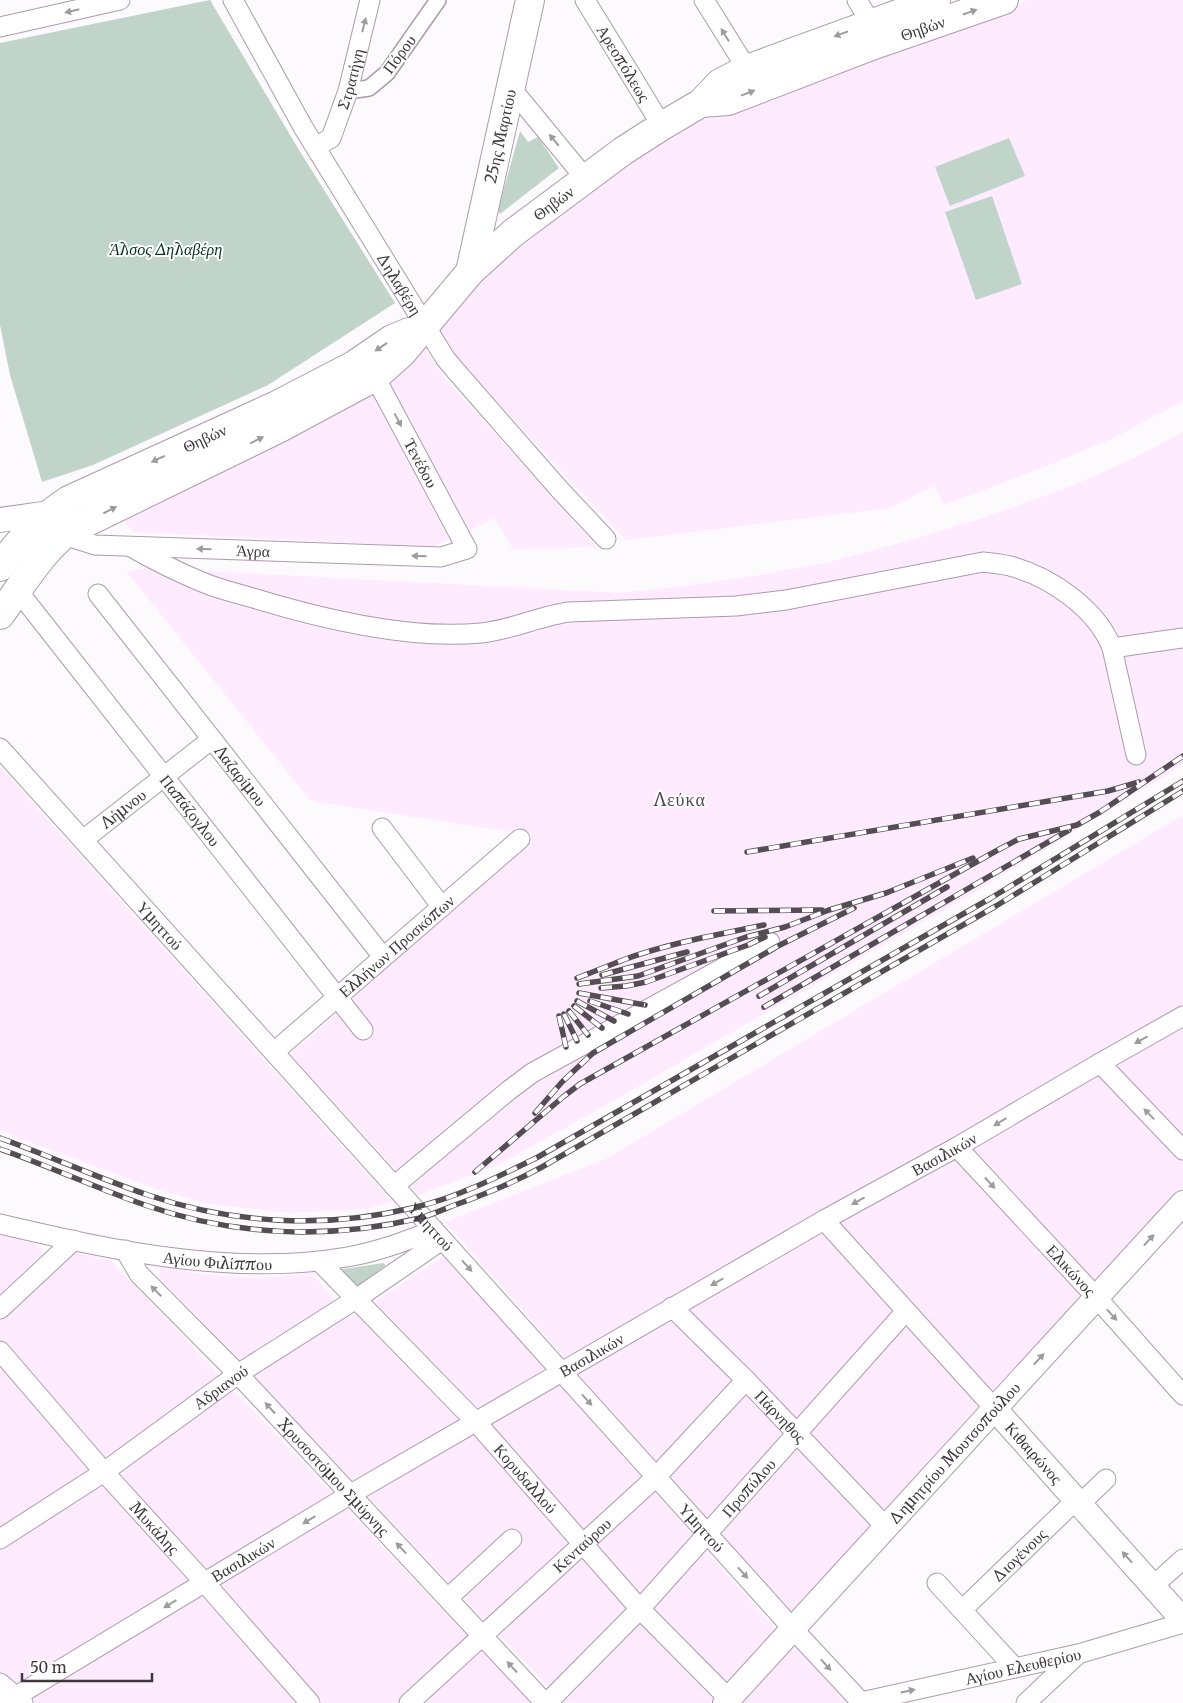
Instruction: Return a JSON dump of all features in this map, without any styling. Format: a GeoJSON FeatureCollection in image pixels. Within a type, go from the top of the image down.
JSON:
{"type":"FeatureCollection","features":[{"type":"Feature","properties":{"kind":"main road","name":"25ης Μαρτίου"},"geometry":{"type":"LineString","coordinates":[[470,272],[530,0]]}},
{"type":"Feature","properties":{"kind":"main road","name":"Θηβών"},"geometry":{"type":"LineString","coordinates":[[4,553],[31,528],[58,522],[280,428],[375,377],[402,353],[470,272],[513,233],[585,178],[662,126],[701,103],[720,82],[747,69],[936,0]]}},
{"type":"Feature","properties":{"kind":"main road","name":"Θηβών"},"geometry":{"type":"LineString","coordinates":[[701,103],[728,101],[874,45],[1004,0]]}},
{"type":"Feature","properties":{"kind":"main road","name":"Θηβών"},"geometry":{"type":"LineString","coordinates":[[0,615],[52,545],[58,522],[69,500],[277,405],[354,366],[392,339],[425,326]]}},
{"type":"Feature","properties":{"kind":"street"},"geometry":{"type":"LineString","coordinates":[[0,27],[120,0]]}},
{"type":"Feature","properties":{"kind":"street","name":"Δηλαβέρη"},"geometry":{"type":"LineString","coordinates":[[233,0],[316,147],[425,326],[455,370],[560,490],[606,539]]}},
{"type":"Feature","properties":{"kind":"street","name":"Στρατήγη"},"geometry":{"type":"LineString","coordinates":[[316,147],[331,138],[348,91],[370,0]]}},
{"type":"Feature","properties":{"kind":"street","name":"Πόρου"},"geometry":{"type":"LineString","coordinates":[[348,91],[368,88],[387,73],[438,0]]}},
{"type":"Feature","properties":{"kind":"street","name":"Αρεοπόλεως"},"geometry":{"type":"LineString","coordinates":[[585,0],[662,126]]}},
{"type":"Feature","properties":{"kind":"street"},"geometry":{"type":"LineString","coordinates":[[704,0],[747,69]]}},
{"type":"Feature","properties":{"kind":"street"},"geometry":{"type":"LineString","coordinates":[[857,0],[871,23]]}},
{"type":"Feature","properties":{"kind":"street"},"geometry":{"type":"LineString","coordinates":[[511,88],[585,178]]}},
{"type":"Feature","properties":{"kind":"street","name":"Τενέδου"},"geometry":{"type":"LineString","coordinates":[[375,377],[467,549]]}},
{"type":"Feature","properties":{"kind":"street"},"geometry":{"type":"LineString","coordinates":[[0,520],[58,522]]}},
{"type":"Feature","properties":{"kind":"street","name":"Άγρα"},"geometry":{"type":"LineString","coordinates":[[58,522],[73,538],[87,544],[131,547],[441,557],[467,549]]}},
{"type":"Feature","properties":{"kind":"street"},"geometry":{"type":"LineString","coordinates":[[131,547],[204,583],[268,602],[365,625],[408,632],[456,635],[507,629],[549,614],[736,606],[778,601],[983,562],[1010,566],[1063,590],[1095,619],[1107,635],[1112,648],[1136,755]]}},
{"type":"Feature","properties":{"kind":"street"},"geometry":{"type":"LineString","coordinates":[[4,553],[25,581]]}},
{"type":"Feature","properties":{"kind":"street","name":"Παπάζογλου"},"geometry":{"type":"LineString","coordinates":[[25,581],[164,776],[363,1030]]}},
{"type":"Feature","properties":{"kind":"street","name":"Λαζαρίμου"},"geometry":{"type":"LineString","coordinates":[[98,594],[383,958]]}},
{"type":"Feature","properties":{"kind":"street"},"geometry":{"type":"LineString","coordinates":[[1112,648],[1183,638]]}},
{"type":"Feature","properties":{"kind":"street","name":"Λήμνου"},"geometry":{"type":"LineString","coordinates":[[83,840],[212,739]]}},
{"type":"Feature","properties":{"kind":"street","name":"Υμηττού"},"geometry":{"type":"LineString","coordinates":[[0,748],[708,1535],[861,1702]]}},
{"type":"Feature","properties":{"kind":"street"},"geometry":{"type":"LineString","coordinates":[[382,828],[442,907]]}},
{"type":"Feature","properties":{"kind":"street","name":"Ελλήνων Προσκόπων"},"geometry":{"type":"LineString","coordinates":[[274,1052],[520,838]]}},
{"type":"Feature","properties":{"kind":"street"},"geometry":{"type":"LineString","coordinates":[[394,1186],[508,1091],[532,1074],[770,942]]}},
{"type":"Feature","properties":{"kind":"street","name":"Βασιλικών"},"geometry":{"type":"LineString","coordinates":[[14,1701],[351,1494],[824,1220],[957,1147],[1183,1016]]}},
{"type":"Feature","properties":{"kind":"street"},"geometry":{"type":"LineString","coordinates":[[1100,1063],[1183,1150]]}},
{"type":"Feature","properties":{"kind":"street","name":"Ελικώνος"},"geometry":{"type":"LineString","coordinates":[[957,1147],[1096,1297],[1183,1395]]}},
{"type":"Feature","properties":{"kind":"street","name":"Δημητρίου Μουτσοπούλου"},"geometry":{"type":"LineString","coordinates":[[727,1701],[1183,1203]]}},
{"type":"Feature","properties":{"kind":"street","name":"Κιθαιρώνος"},"geometry":{"type":"LineString","coordinates":[[824,1220],[1183,1621]]}},
{"type":"Feature","properties":{"kind":"street","name":"Αγίου Φιλίππου"},"geometry":{"type":"LineString","coordinates":[[0,1224],[125,1250],[189,1260],[230,1263],[278,1264],[320,1261],[378,1250],[438,1235]]}},
{"type":"Feature","properties":{"kind":"street","name":"Αδριανού"},"geometry":{"type":"LineString","coordinates":[[0,1539],[104,1472],[238,1374],[356,1299],[438,1235]]}},
{"type":"Feature","properties":{"kind":"street"},"geometry":{"type":"LineString","coordinates":[[0,1309],[74,1240]]}},
{"type":"Feature","properties":{"kind":"street","name":"Χρυσοστόμου Σμύρνης"},"geometry":{"type":"LineString","coordinates":[[125,1250],[139,1274],[238,1374],[546,1703]]}},
{"type":"Feature","properties":{"kind":"street","name":"Κορυδαλλού"},"geometry":{"type":"LineString","coordinates":[[320,1261],[476,1422],[640,1609],[727,1701]]}},
{"type":"Feature","properties":{"kind":"street","name":"Πάρνηθος"},"geometry":{"type":"LineString","coordinates":[[672,1308],[746,1380],[886,1527]]}},
{"type":"Feature","properties":{"kind":"street","name":"Προπύλου"},"geometry":{"type":"LineString","coordinates":[[546,1703],[640,1609],[708,1535],[906,1311]]}},
{"type":"Feature","properties":{"kind":"street","name":"Μυκάλης"},"geometry":{"type":"LineString","coordinates":[[0,1351],[104,1472],[205,1583],[310,1703]]}},
{"type":"Feature","properties":{"kind":"street","name":"Κενταύρου"},"geometry":{"type":"LineString","coordinates":[[409,1703],[656,1477],[746,1380]]}},
{"type":"Feature","properties":{"kind":"street","name":"Διογένους"},"geometry":{"type":"LineString","coordinates":[[962,1610],[1078,1502],[1106,1479]]}},
{"type":"Feature","properties":{"kind":"street"},"geometry":{"type":"LineString","coordinates":[[448,1598],[512,1539]]}},
{"type":"Feature","properties":{"kind":"street"},"geometry":{"type":"LineString","coordinates":[[1153,1586],[1183,1559]]}},
{"type":"Feature","properties":{"kind":"street"},"geometry":{"type":"LineString","coordinates":[[937,1583],[1015,1668]]}},
{"type":"Feature","properties":{"kind":"street","name":"Αγίου Ελευθερίου"},"geometry":{"type":"LineString","coordinates":[[861,1702],[1078,1654],[1183,1621]]}},
{"type":"Feature","properties":{"kind":"street"},"geometry":{"type":"LineString","coordinates":[[1034,1700],[1078,1654]]}},
{"type":"Feature","properties":{"kind":"street"},"geometry":{"type":"LineString","coordinates":[[0,1683],[14,1701]]}},
{"type":"Feature","properties":{"kind":"shaded area"},"geometry":{"type":"Polygon","coordinates":[[[1030,0],[1183,0],[1183,401],[1111,439],[1047,466],[944,505],[934,486],[890,508],[626,540],[450,350],[439,331],[465,296],[536,232],[650,147],[686,127],[721,113],[1030,0]]]}},
{"type":"Feature","properties":{"kind":"shaded area"},"geometry":{"type":"Polygon","coordinates":[[[425,349],[446,380],[597,547],[513,549],[494,518],[470,531],[389,383],[414,362],[425,349]]]}},
{"type":"Feature","properties":{"kind":"shaded area"},"geometry":{"type":"Polygon","coordinates":[[[372,394],[449,539],[433,547],[135,532],[125,523],[123,517],[324,422],[372,394]]]}},
{"type":"Feature","properties":{"kind":"shaded area"},"geometry":{"type":"Polygon","coordinates":[[[1183,432],[1183,763],[1162,778],[963,899],[606,1105],[500,1164],[419,1195],[291,1055],[533,835],[316,802],[309,799],[126,571],[147,568],[619,593],[694,585],[830,562],[918,538],[985,517],[1069,487],[1132,459],[1183,432]]]}},
{"type":"Feature","properties":{"kind":"shaded area"},"geometry":{"type":"Polygon","coordinates":[[[0,767],[392,1202],[365,1209],[291,1213],[209,1204],[156,1189],[0,1131],[0,767]]]}},
{"type":"Feature","properties":{"kind":"shaded area"},"geometry":{"type":"Polygon","coordinates":[[[1183,815],[1183,1188],[791,1614],[445,1222],[606,1159],[1183,815]]]}},
{"type":"Feature","properties":{"kind":"shaded area"},"geometry":{"type":"Polygon","coordinates":[[[0,1232],[31,1239],[43,1253],[0,1295],[0,1232]]]}},
{"type":"Feature","properties":{"kind":"shaded area"},"geometry":{"type":"Polygon","coordinates":[[[70,1252],[110,1260],[531,1703],[0,1703],[0,1321],[70,1252]]]}},
{"type":"Feature","properties":{"kind":"shaded area"},"geometry":{"type":"Polygon","coordinates":[[[445,1255],[777,1631],[711,1703],[564,1703],[157,1275],[164,1268],[248,1278],[311,1273],[351,1318],[445,1255]]]}},
{"type":"Feature","properties":{"kind":"shaded area"},"geometry":{"type":"Polygon","coordinates":[[[793,1641],[852,1703],[736,1703],[793,1641]]]}},
{"type":"Feature","properties":{"kind":"green space","name":"Άλσος Δηλαβέρη"},"geometry":{"type":"Polygon","coordinates":[[[210,0],[299,150],[395,303],[268,385],[93,465],[42,482],[10,375],[0,325],[0,43],[210,0]]]}},
{"type":"Feature","properties":{"kind":"green space"},"geometry":{"type":"Polygon","coordinates":[[[520,131],[528,142],[538,137],[559,168],[500,214],[498,210],[520,131]]]}},
{"type":"Feature","properties":{"kind":"green space"},"geometry":{"type":"Polygon","coordinates":[[[1009,138],[1025,176],[950,206],[935,167],[1009,138]]]}},
{"type":"Feature","properties":{"kind":"green space"},"geometry":{"type":"Polygon","coordinates":[[[992,196],[1022,284],[976,300],[945,212],[992,196]]]}},
{"type":"Feature","properties":{"kind":"green space"},"geometry":{"type":"Polygon","coordinates":[[[383,1263],[386,1265],[356,1289],[337,1270],[383,1263]]]}},
{"type":"Feature","properties":{"kind":"railway"},"geometry":{"type":"LineString","coordinates":[[475,1172],[580,1084],[1019,839],[1077,825],[1100,812],[1183,756]]}},
{"type":"Feature","properties":{"kind":"railway"},"geometry":{"type":"LineString","coordinates":[[0,1138],[148,1195],[180,1205],[246,1217],[313,1221],[346,1219],[379,1215],[445,1199],[538,1157],[991,898],[1183,781]]}},
{"type":"Feature","properties":{"kind":"railway"},"geometry":{"type":"LineString","coordinates":[[747,852],[1108,791],[1139,782]]}},
{"type":"Feature","properties":{"kind":"railway"},"geometry":{"type":"LineString","coordinates":[[0,1149],[145,1205],[178,1215],[247,1229],[316,1232],[351,1230],[424,1217],[498,1188],[542,1167],[996,906],[1183,791]]}},
{"type":"Feature","properties":{"kind":"railway"},"geometry":{"type":"LineString","coordinates":[[764,1007],[1069,830]]}},
{"type":"Feature","properties":{"kind":"railway"},"geometry":{"type":"LineString","coordinates":[[579,984],[638,976],[746,937],[785,927],[829,910],[886,893],[973,858]]}},
{"type":"Feature","properties":{"kind":"railway"},"geometry":{"type":"LineString","coordinates":[[759,996],[947,887]]}},
{"type":"Feature","properties":{"kind":"railway"},"geometry":{"type":"LineString","coordinates":[[535,1113],[562,1082],[593,1053],[776,947],[854,908]]}},
{"type":"Feature","properties":{"kind":"railway"},"geometry":{"type":"LineString","coordinates":[[714,911],[822,910]]}},
{"type":"Feature","properties":{"kind":"railway"},"geometry":{"type":"LineString","coordinates":[[577,978],[658,949],[764,925]]}},
{"type":"Feature","properties":{"kind":"railway"},"geometry":{"type":"LineString","coordinates":[[601,988],[646,982],[765,937]]}},
{"type":"Feature","properties":{"kind":"railway"},"geometry":{"type":"LineString","coordinates":[[602,975],[687,952]]}},
{"type":"Feature","properties":{"kind":"railway"},"geometry":{"type":"LineString","coordinates":[[579,993],[645,1005]]}},
{"type":"Feature","properties":{"kind":"railway"},"geometry":{"type":"LineString","coordinates":[[577,1001],[614,1021]]}},
{"type":"Feature","properties":{"kind":"railway"},"geometry":{"type":"LineString","coordinates":[[590,1001],[628,1014]]}},
{"type":"Feature","properties":{"kind":"railway"},"geometry":{"type":"LineString","coordinates":[[574,1006],[602,1028]]}},
{"type":"Feature","properties":{"kind":"railway"},"geometry":{"type":"LineString","coordinates":[[569,1011],[588,1035]]}},
{"type":"Feature","properties":{"kind":"railway"},"geometry":{"type":"LineString","coordinates":[[564,1014],[577,1041]]}},
{"type":"Feature","properties":{"kind":"railway"},"geometry":{"type":"LineString","coordinates":[[559,1016],[566,1047]]}},
{"type":"Feature","properties":{"kind":"district","name":"Λεύκα"},"geometry":{"type":"Point","coordinates":[680,800]}}]}
